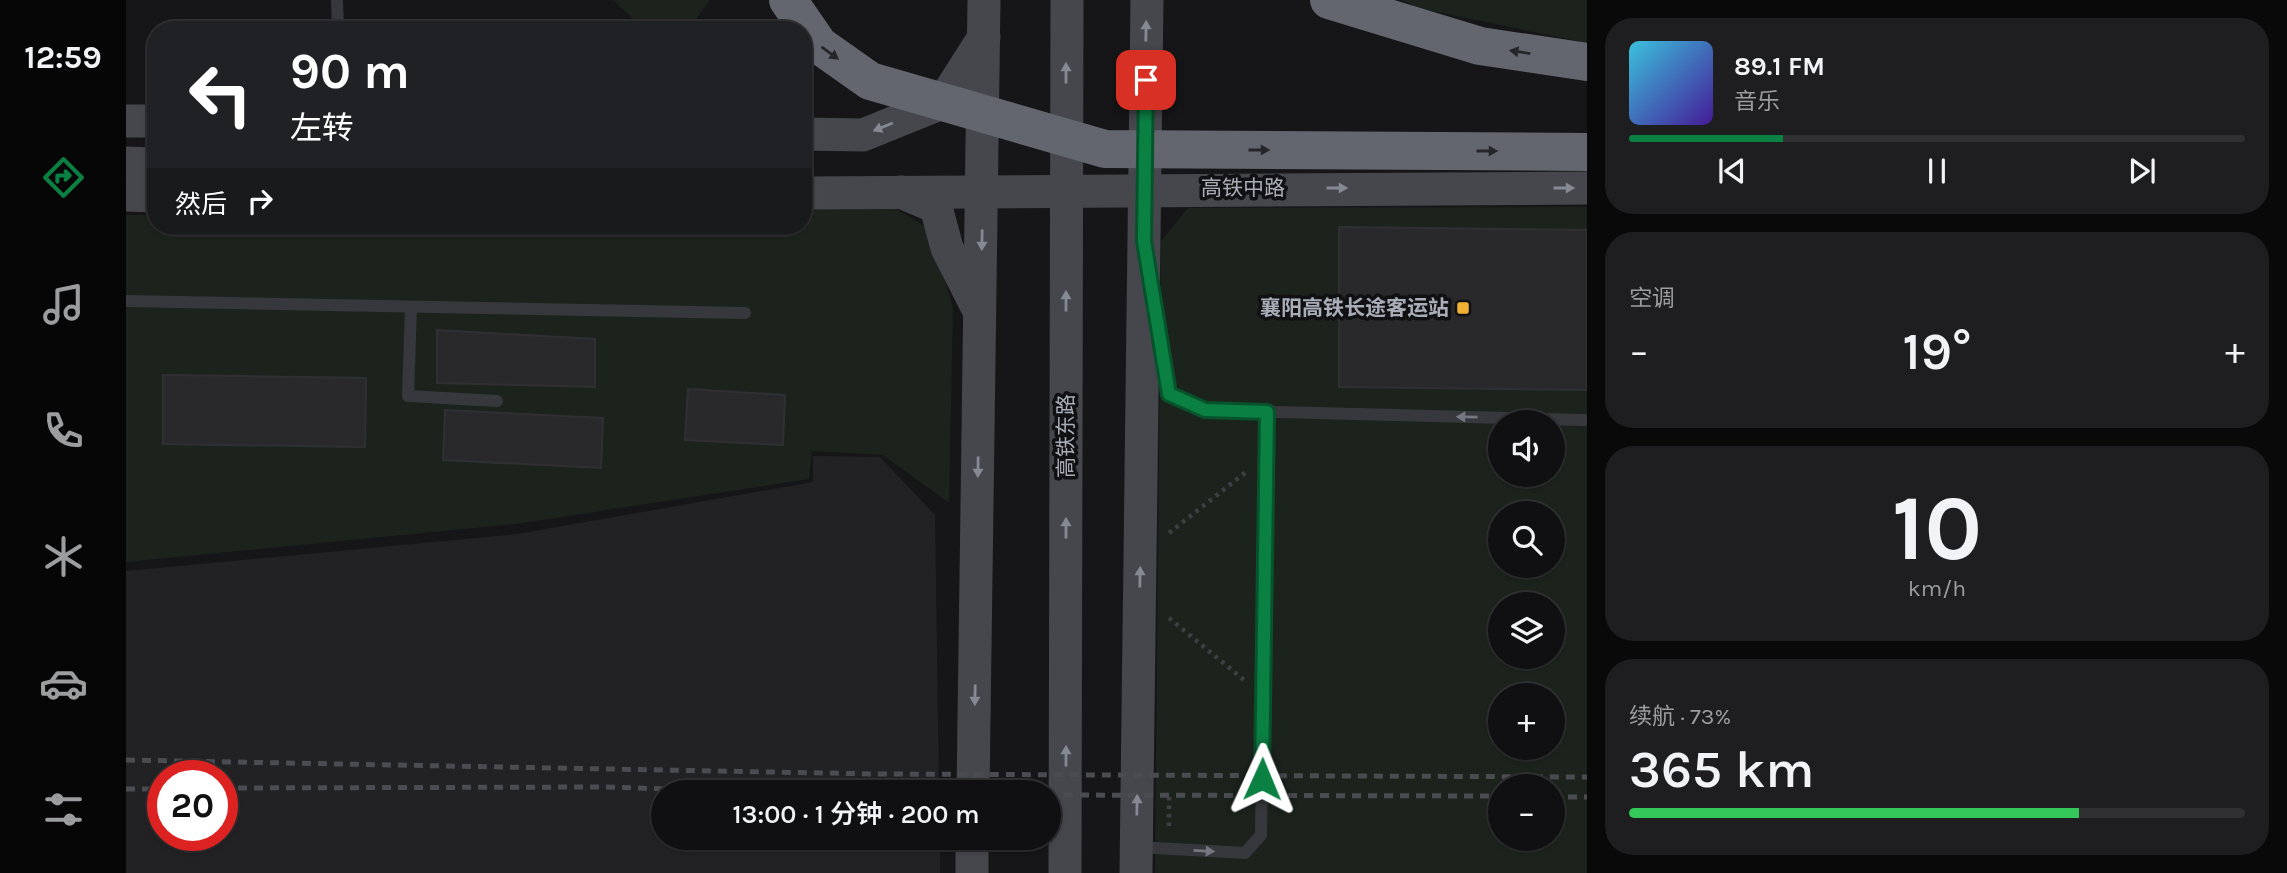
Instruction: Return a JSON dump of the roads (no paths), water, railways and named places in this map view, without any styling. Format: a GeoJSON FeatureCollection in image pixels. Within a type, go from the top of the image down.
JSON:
{"type":"FeatureCollection","features":[{"type":"Feature","properties":{"kind":"highway","name":"高铁中路"},"geometry":{"type":"LineString","coordinates":[[788,0],[802,21]]}},
{"type":"Feature","properties":{"kind":"highway"},"geometry":{"type":"LineString","coordinates":[[1329,0],[1480,46],[1587,62]]}},
{"type":"Feature","properties":{"kind":"highway","name":"高铁中路"},"geometry":{"type":"LineString","coordinates":[[812,35],[819,45],[870,81],[1105,149],[1587,152]]}},
{"type":"Feature","properties":{"kind":"street"},"geometry":{"type":"LineString","coordinates":[[973,780],[984,0]]}},
{"type":"Feature","properties":{"kind":"street","name":"高铁东路"},"geometry":{"type":"LineString","coordinates":[[1065,873],[1067,0]]}},
{"type":"Feature","properties":{"kind":"street"},"geometry":{"type":"LineString","coordinates":[[1136,860],[1147,0]]}},
{"type":"Feature","properties":{"kind":"street"},"geometry":{"type":"LineString","coordinates":[[812,134],[863,135],[942,103],[984,37]]}},
{"type":"Feature","properties":{"kind":"street"},"geometry":{"type":"LineString","coordinates":[[126,121],[147,121]]}},
{"type":"Feature","properties":{"kind":"street"},"geometry":{"type":"LineString","coordinates":[[1208,150],[1210,188]]}},
{"type":"Feature","properties":{"kind":"street"},"geometry":{"type":"LineString","coordinates":[[126,163],[147,164]]}},
{"type":"Feature","properties":{"kind":"street"},"geometry":{"type":"LineString","coordinates":[[812,178],[872,180],[936,207],[947,248],[981,315]]}},
{"type":"Feature","properties":{"kind":"street","name":"高铁中路"},"geometry":{"type":"LineString","coordinates":[[812,192],[1587,188]]}},
{"type":"Feature","properties":{"kind":"street"},"geometry":{"type":"LineString","coordinates":[[126,195],[147,196]]}},
{"type":"Feature","properties":{"kind":"street"},"geometry":{"type":"LineString","coordinates":[[972,850],[972,873]]}},
{"type":"Feature","properties":{"kind":"lane"},"geometry":{"type":"LineString","coordinates":[[337,0],[338,21]]}},
{"type":"Feature","properties":{"kind":"lane"},"geometry":{"type":"LineString","coordinates":[[1144,241],[1169,394],[1205,410],[1584,420]]}},
{"type":"Feature","properties":{"kind":"lane"},"geometry":{"type":"LineString","coordinates":[[126,301],[745,313]]}},
{"type":"Feature","properties":{"kind":"lane"},"geometry":{"type":"LineString","coordinates":[[411,307],[408,396],[497,401]]}},
{"type":"Feature","properties":{"kind":"lane"},"geometry":{"type":"LineString","coordinates":[[1136,860],[1245,853],[1261,835],[1267,412]]}},
{"type":"Feature","properties":{"kind":"railway"},"geometry":{"type":"LineString","coordinates":[[126,760],[877,774],[1587,777]]}},
{"type":"Feature","properties":{"kind":"railway"},"geometry":{"type":"LineString","coordinates":[[238,788],[651,789]]}},
{"type":"Feature","properties":{"kind":"railway"},"geometry":{"type":"LineString","coordinates":[[126,789],[147,789]]}},
{"type":"Feature","properties":{"kind":"railway"},"geometry":{"type":"LineString","coordinates":[[1061,795],[1488,796]]}},
{"type":"Feature","properties":{"kind":"railway"},"geometry":{"type":"LineString","coordinates":[[1565,797],[1587,797]]}},
{"type":"Feature","properties":{"kind":"place","name":"襄阳高铁长途客运站"},"geometry":{"type":"Point","coordinates":[1463,308]}}]}
